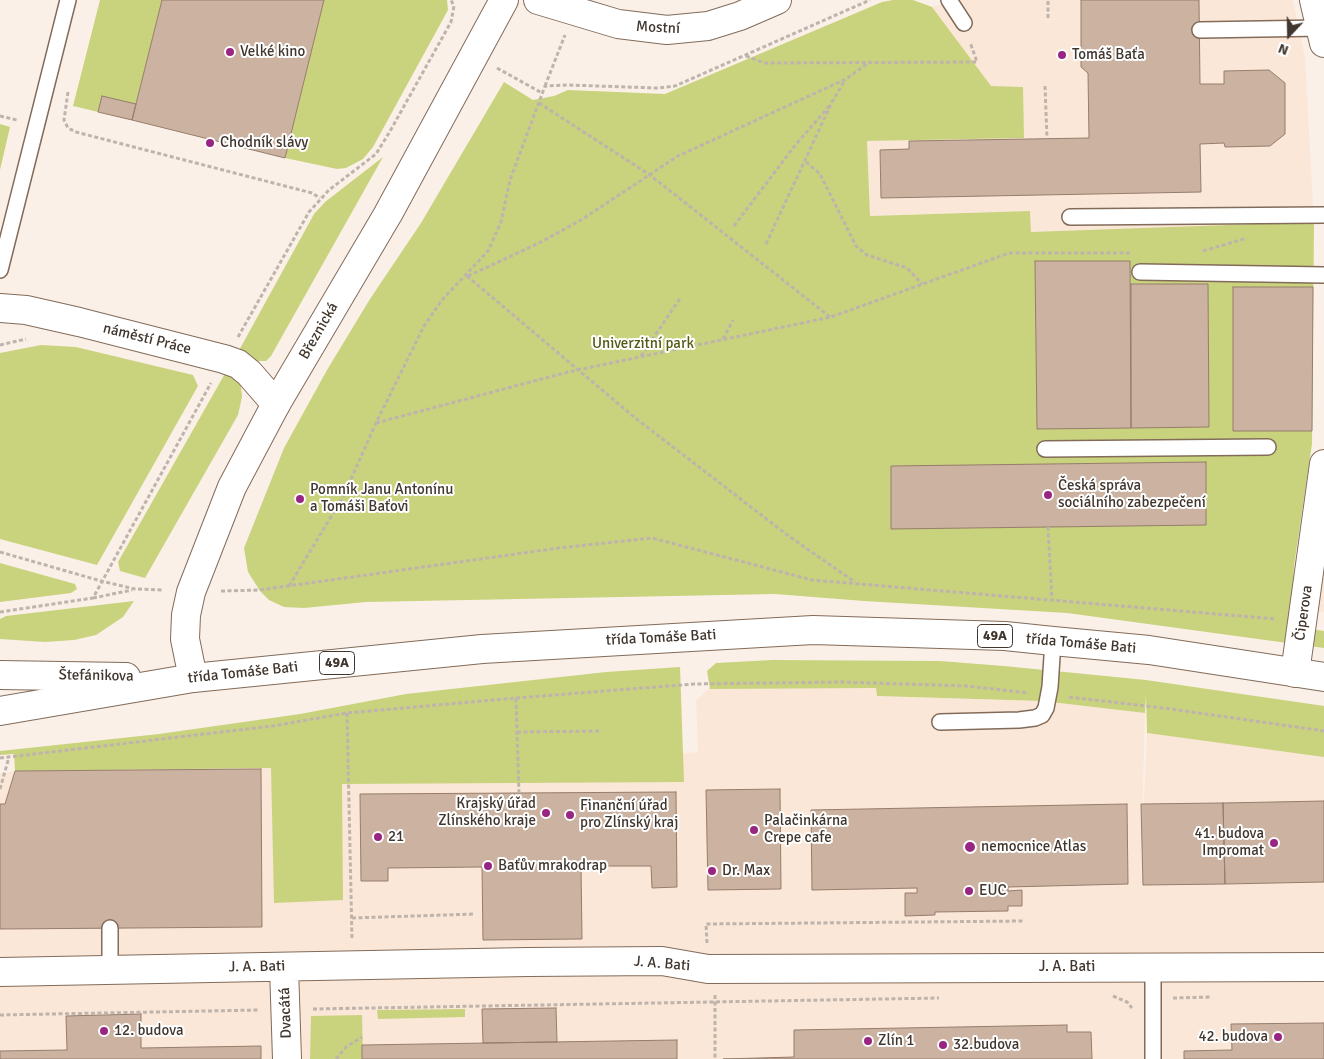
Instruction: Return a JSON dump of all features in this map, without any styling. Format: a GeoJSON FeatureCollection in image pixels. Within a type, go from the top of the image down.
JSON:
{"type":"FeatureCollection","features":[{"type":"Feature","properties":{"kind":"main road","name":"Březnická"},"geometry":{"type":"LineString","coordinates":[[193,678],[185,639],[186,615],[191,592],[232,487],[276,404],[388,214],[504,0]]}},
{"type":"Feature","properties":{"kind":"main road","name":"Mostní"},"geometry":{"type":"LineString","coordinates":[[538,0],[574,12],[645,29],[688,29],[740,16],[777,0]]}},
{"type":"Feature","properties":{"kind":"main road"},"geometry":{"type":"LineString","coordinates":[[1314,0],[1323,36]]}},
{"type":"Feature","properties":{"kind":"main road","name":"náměstí Práce"},"geometry":{"type":"LineString","coordinates":[[0,308],[26,310],[227,354],[249,373],[276,404]]}},
{"type":"Feature","properties":{"kind":"main road","name":"Čiperova"},"geometry":{"type":"LineString","coordinates":[[1295,672],[1304,622],[1316,585],[1324,464]]}},
{"type":"Feature","properties":{"kind":"main road","name":"třída Tomáše Bati"},"geometry":{"type":"LineString","coordinates":[[0,711],[193,678],[482,649],[804,631],[946,634],[1053,641],[1149,650],[1324,677]]}},
{"type":"Feature","properties":{"kind":"main road","name":"Štefánikova"},"geometry":{"type":"LineString","coordinates":[[0,675],[193,678]]}},
{"type":"Feature","properties":{"kind":"main road","name":"J. A. Bati"},"geometry":{"type":"LineString","coordinates":[[0,972],[662,961],[711,969],[1153,966],[1324,967]]}},
{"type":"Feature","properties":{"kind":"main road","name":"Dvacátá"},"geometry":{"type":"LineString","coordinates":[[284,967],[287,1059]]}},
{"type":"Feature","properties":{"kind":"lane"},"geometry":{"type":"LineString","coordinates":[[0,270],[68,0]]}},
{"type":"Feature","properties":{"kind":"lane"},"geometry":{"type":"LineString","coordinates":[[949,0],[964,23]]}},
{"type":"Feature","properties":{"kind":"lane"},"geometry":{"type":"LineString","coordinates":[[1200,30],[1323,36]]}},
{"type":"Feature","properties":{"kind":"lane"},"geometry":{"type":"LineString","coordinates":[[1070,217],[1324,215]]}},
{"type":"Feature","properties":{"kind":"lane"},"geometry":{"type":"LineString","coordinates":[[1140,272],[1324,275]]}},
{"type":"Feature","properties":{"kind":"lane"},"geometry":{"type":"LineString","coordinates":[[1045,449],[1268,447]]}},
{"type":"Feature","properties":{"kind":"lane"},"geometry":{"type":"LineString","coordinates":[[940,722],[1035,718],[1042,715],[1046,708],[1048,695],[1053,641]]}},
{"type":"Feature","properties":{"kind":"lane"},"geometry":{"type":"LineString","coordinates":[[110,928],[110,970]]}},
{"type":"Feature","properties":{"kind":"lane"},"geometry":{"type":"LineString","coordinates":[[1153,966],[1154,1059]]}},
{"type":"Feature","properties":{"kind":"path"},"geometry":{"type":"LineString","coordinates":[[92,598],[227,354],[309,212],[320,198],[376,154],[451,22],[454,6],[451,0]]}},
{"type":"Feature","properties":{"kind":"path"},"geometry":{"type":"LineString","coordinates":[[545,86],[587,85],[657,88],[676,86],[870,0]]}},
{"type":"Feature","properties":{"kind":"path"},"geometry":{"type":"LineString","coordinates":[[1048,0],[1048,18]]}},
{"type":"Feature","properties":{"kind":"path"},"geometry":{"type":"LineString","coordinates":[[289,586],[342,497],[424,326],[442,300],[467,276],[488,251],[501,222],[510,180],[574,12]]}},
{"type":"Feature","properties":{"kind":"path"},"geometry":{"type":"LineString","coordinates":[[745,56],[764,63],[977,62],[964,23]]}},
{"type":"Feature","properties":{"kind":"path"},"geometry":{"type":"LineString","coordinates":[[467,276],[541,242],[581,220],[678,156],[846,79],[868,63]]}},
{"type":"Feature","properties":{"kind":"path"},"geometry":{"type":"LineString","coordinates":[[766,244],[806,162],[832,102],[846,79]]}},
{"type":"Feature","properties":{"kind":"path"},"geometry":{"type":"LineString","coordinates":[[1045,86],[1047,138]]}},
{"type":"Feature","properties":{"kind":"path"},"geometry":{"type":"LineString","coordinates":[[69,88],[64,120],[68,128],[76,132],[312,193],[320,198]]}},
{"type":"Feature","properties":{"kind":"path"},"geometry":{"type":"LineString","coordinates":[[734,226],[793,148],[832,102]]}},
{"type":"Feature","properties":{"kind":"path"},"geometry":{"type":"LineString","coordinates":[[539,103],[650,175],[831,317]]}},
{"type":"Feature","properties":{"kind":"path"},"geometry":{"type":"LineString","coordinates":[[0,116],[17,120]]}},
{"type":"Feature","properties":{"kind":"path"},"geometry":{"type":"LineString","coordinates":[[806,162],[820,174],[856,246],[867,254],[907,268],[922,284]]}},
{"type":"Feature","properties":{"kind":"path"},"geometry":{"type":"LineString","coordinates":[[1199,252],[1256,235]]}},
{"type":"Feature","properties":{"kind":"path"},"geometry":{"type":"LineString","coordinates":[[376,423],[578,370],[831,317],[1008,253],[1133,252]]}},
{"type":"Feature","properties":{"kind":"path"},"geometry":{"type":"LineString","coordinates":[[467,276],[634,418],[790,537],[856,583]]}},
{"type":"Feature","properties":{"kind":"path"},"geometry":{"type":"LineString","coordinates":[[641,357],[681,297]]}},
{"type":"Feature","properties":{"kind":"path"},"geometry":{"type":"LineString","coordinates":[[723,340],[733,320]]}},
{"type":"Feature","properties":{"kind":"path"},"geometry":{"type":"LineString","coordinates":[[1048,526],[1052,600]]}},
{"type":"Feature","properties":{"kind":"path"},"geometry":{"type":"LineString","coordinates":[[259,590],[559,548],[652,538],[812,580],[1304,622]]}},
{"type":"Feature","properties":{"kind":"path"},"geometry":{"type":"LineString","coordinates":[[0,552],[135,589],[92,598],[0,612]]}},
{"type":"Feature","properties":{"kind":"path"},"geometry":{"type":"LineString","coordinates":[[0,758],[273,726],[347,713],[694,684],[841,682],[967,686],[1172,709],[1324,731]]}},
{"type":"Feature","properties":{"kind":"path"},"geometry":{"type":"LineString","coordinates":[[516,698],[518,793]]}},
{"type":"Feature","properties":{"kind":"path"},"geometry":{"type":"LineString","coordinates":[[347,713],[352,966]]}},
{"type":"Feature","properties":{"kind":"path"},"geometry":{"type":"LineString","coordinates":[[517,732],[601,731]]}},
{"type":"Feature","properties":{"kind":"path"},"geometry":{"type":"LineString","coordinates":[[0,789],[9,757]]}},
{"type":"Feature","properties":{"kind":"path"},"geometry":{"type":"LineString","coordinates":[[352,918],[475,914]]}},
{"type":"Feature","properties":{"kind":"path"},"geometry":{"type":"LineString","coordinates":[[715,1059],[715,1003],[706,924],[1024,921]]}},
{"type":"Feature","properties":{"kind":"path"},"geometry":{"type":"LineString","coordinates":[[1105,996],[1114,996],[1127,1002],[1134,1012]]}},
{"type":"Feature","properties":{"kind":"path"},"geometry":{"type":"LineString","coordinates":[[306,1012],[329,1008],[715,1003],[943,997]]}},
{"type":"Feature","properties":{"kind":"path"},"geometry":{"type":"LineString","coordinates":[[0,1015],[257,1009],[263,1014]]}},
{"type":"Feature","properties":{"kind":"path"},"geometry":{"type":"LineString","coordinates":[[336,1059],[346,1048],[362,1036]]}},
{"type":"Feature","properties":{"kind":"shaded area"},"geometry":{"type":"Polygon","coordinates":[[[957,0],[1293,0],[1305,58],[1314,222],[1227,232],[1031,232],[1030,211],[870,216],[867,141],[1017,138],[932,7],[957,0]]]}},
{"type":"Feature","properties":{"kind":"shaded area"},"geometry":{"type":"Polygon","coordinates":[[[1324,548],[1324,612],[1316,611],[1324,548]]]}},
{"type":"Feature","properties":{"kind":"shaded area"},"geometry":{"type":"Polygon","coordinates":[[[709,688],[876,688],[877,696],[1042,701],[1145,713],[1141,863],[1147,733],[1324,756],[1324,1059],[0,1059],[0,773],[300,741],[342,783],[698,752],[696,701],[709,688]]]}},
{"type":"Feature","properties":{"kind":"green space"},"geometry":{"type":"Polygon","coordinates":[[[100,0],[162,0],[132,120],[73,106],[100,0]]]}},
{"type":"Feature","properties":{"kind":"green space"},"geometry":{"type":"Polygon","coordinates":[[[324,0],[447,0],[448,10],[373,147],[363,159],[346,168],[337,169],[285,158],[324,0]]]}},
{"type":"Feature","properties":{"kind":"green space","name":"Univerzitní park"},"geometry":{"type":"Polygon","coordinates":[[[913,0],[932,7],[991,86],[1023,87],[1024,138],[867,141],[870,216],[1030,211],[1031,232],[1314,222],[1312,444],[1294,566],[1291,626],[1324,631],[1324,648],[1067,613],[775,594],[366,602],[304,608],[284,607],[269,600],[260,591],[248,572],[244,548],[284,448],[327,370],[370,299],[421,223],[504,82],[533,100],[554,96],[568,90],[665,94],[882,2],[913,0]]]}},
{"type":"Feature","properties":{"kind":"green space"},"geometry":{"type":"Polygon","coordinates":[[[0,124],[10,127],[0,170],[0,124]]]}},
{"type":"Feature","properties":{"kind":"green space"},"geometry":{"type":"Polygon","coordinates":[[[383,157],[271,356],[266,361],[258,361],[237,354],[314,214],[325,202],[383,157]]]}},
{"type":"Feature","properties":{"kind":"green space"},"geometry":{"type":"Polygon","coordinates":[[[41,345],[76,347],[193,375],[198,386],[97,565],[0,539],[0,353],[41,345]]]}},
{"type":"Feature","properties":{"kind":"green space"},"geometry":{"type":"Polygon","coordinates":[[[227,370],[238,378],[241,386],[242,397],[238,415],[145,578],[120,571],[118,562],[227,370]]]}},
{"type":"Feature","properties":{"kind":"green space"},"geometry":{"type":"Polygon","coordinates":[[[0,563],[75,584],[77,589],[71,593],[0,602],[0,563]]]}},
{"type":"Feature","properties":{"kind":"green space"},"geometry":{"type":"Polygon","coordinates":[[[134,601],[123,617],[96,635],[74,640],[45,642],[0,639],[0,619],[6,616],[134,601]]]}},
{"type":"Feature","properties":{"kind":"green space"},"geometry":{"type":"Polygon","coordinates":[[[772,660],[940,661],[1004,666],[1146,680],[1324,706],[1324,757],[1147,733],[1146,695],[1145,713],[1042,701],[877,696],[876,688],[710,689],[707,671],[716,663],[772,660]]]}},
{"type":"Feature","properties":{"kind":"green space"},"geometry":{"type":"Polygon","coordinates":[[[680,667],[684,782],[342,784],[343,900],[274,903],[271,768],[15,771],[14,754],[0,755],[0,751],[159,734],[300,714],[406,694],[606,672],[680,667]]]}},
{"type":"Feature","properties":{"kind":"green space"},"geometry":{"type":"Polygon","coordinates":[[[465,1009],[465,1017],[378,1019],[377,1010],[465,1009]]]}},
{"type":"Feature","properties":{"kind":"green space"},"geometry":{"type":"Polygon","coordinates":[[[362,1015],[363,1059],[310,1059],[311,1016],[362,1015]]]}},
{"type":"Feature","properties":{"kind":"building","name":"Velké kino"},"geometry":{"type":"Polygon","coordinates":[[[162,0],[324,0],[285,158],[132,120],[162,0]]]}},
{"type":"Feature","properties":{"kind":"building"},"geometry":{"type":"Polygon","coordinates":[[[1081,0],[1199,0],[1200,84],[1224,84],[1224,71],[1269,70],[1285,83],[1285,134],[1270,146],[1225,147],[1224,143],[1200,144],[1201,192],[881,198],[880,150],[909,149],[909,141],[1089,138],[1088,73],[1081,67],[1081,0]]]}},
{"type":"Feature","properties":{"kind":"building"},"geometry":{"type":"Polygon","coordinates":[[[102,96],[136,104],[132,120],[98,112],[102,96]]]}},
{"type":"Feature","properties":{"kind":"building"},"geometry":{"type":"Polygon","coordinates":[[[1035,261],[1130,261],[1131,428],[1037,429],[1035,261]]]}},
{"type":"Feature","properties":{"kind":"building"},"geometry":{"type":"Polygon","coordinates":[[[1131,284],[1208,284],[1209,427],[1131,428],[1131,284]]]}},
{"type":"Feature","properties":{"kind":"building"},"geometry":{"type":"Polygon","coordinates":[[[1233,287],[1313,287],[1312,431],[1233,431],[1233,287]]]}},
{"type":"Feature","properties":{"kind":"building","name":"Česká správa sociálního zabezpečení"},"geometry":{"type":"Polygon","coordinates":[[[1206,462],[1206,525],[891,529],[891,466],[1206,462]]]}},
{"type":"Feature","properties":{"kind":"building"},"geometry":{"type":"Polygon","coordinates":[[[261,769],[262,927],[0,929],[0,804],[5,804],[15,771],[261,769]]]}},
{"type":"Feature","properties":{"kind":"building"},"geometry":{"type":"Polygon","coordinates":[[[780,789],[781,889],[708,890],[706,790],[780,789]]]}},
{"type":"Feature","properties":{"kind":"building","name":"Baťův mrakodrap"},"geometry":{"type":"Polygon","coordinates":[[[676,792],[677,887],[652,888],[651,866],[581,866],[582,939],[483,940],[482,867],[388,868],[388,881],[361,881],[360,794],[676,792]]]}},
{"type":"Feature","properties":{"kind":"building","name":"41. budova Impromat"},"geometry":{"type":"Polygon","coordinates":[[[1324,801],[1324,882],[1225,884],[1223,803],[1324,801]]]}},
{"type":"Feature","properties":{"kind":"building"},"geometry":{"type":"Polygon","coordinates":[[[1223,803],[1225,884],[1143,885],[1141,804],[1223,803]]]}},
{"type":"Feature","properties":{"kind":"building","name":"nemocnice Atlas"},"geometry":{"type":"Polygon","coordinates":[[[1127,804],[1128,884],[1008,887],[1008,891],[1022,890],[1022,906],[1008,906],[1008,911],[935,912],[935,915],[905,916],[905,893],[917,893],[917,888],[812,890],[811,810],[1127,804]]]}},
{"type":"Feature","properties":{"kind":"building"},"geometry":{"type":"Polygon","coordinates":[[[556,1008],[557,1042],[483,1043],[482,1009],[556,1008]]]}},
{"type":"Feature","properties":{"kind":"building","name":"12. budova"},"geometry":{"type":"Polygon","coordinates":[[[141,1014],[141,1048],[261,1046],[261,1059],[0,1059],[0,1051],[67,1050],[66,1016],[141,1014]]]}},
{"type":"Feature","properties":{"kind":"building","name":"42. budova"},"geometry":{"type":"Polygon","coordinates":[[[1324,1023],[1324,1059],[1184,1059],[1184,1051],[1232,1050],[1231,1024],[1324,1023]]]}},
{"type":"Feature","properties":{"kind":"building","name":"32.budova"},"geometry":{"type":"Polygon","coordinates":[[[1067,1025],[1067,1032],[1091,1032],[1092,1059],[723,1059],[794,1057],[794,1030],[1067,1025]]]}},
{"type":"Feature","properties":{"kind":"building"},"geometry":{"type":"Polygon","coordinates":[[[677,1040],[677,1059],[362,1059],[362,1045],[677,1040]]]}},
{"type":"Feature","properties":{"kind":"place","name":"Velké kino"},"geometry":{"type":"Point","coordinates":[230,52]}},
{"type":"Feature","properties":{"kind":"place","name":"Tomáš Baťa"},"geometry":{"type":"Point","coordinates":[1062,55]}},
{"type":"Feature","properties":{"kind":"place","name":"Chodník slávy"},"geometry":{"type":"Point","coordinates":[210,143]}},
{"type":"Feature","properties":{"kind":"place","name":"Česká správa sociálního zabezpečení"},"geometry":{"type":"Point","coordinates":[1048,495]}},
{"type":"Feature","properties":{"kind":"place","name":"Pomník Janu Antonínu a Tomáši Baťovi"},"geometry":{"type":"Point","coordinates":[300,499]}},
{"type":"Feature","properties":{"kind":"place","name":"Krajský úřad Zlínského kraje"},"geometry":{"type":"Point","coordinates":[546,813]}},
{"type":"Feature","properties":{"kind":"place","name":"Finanční úřad pro Zlínský kraj"},"geometry":{"type":"Point","coordinates":[570,815]}},
{"type":"Feature","properties":{"kind":"place","name":"Palačinkárna Crepe cafe"},"geometry":{"type":"Point","coordinates":[754,830]}},
{"type":"Feature","properties":{"kind":"place","name":"21"},"geometry":{"type":"Point","coordinates":[378,837]}},
{"type":"Feature","properties":{"kind":"place","name":"41. budova Impromat"},"geometry":{"type":"Point","coordinates":[1274,843]}},
{"type":"Feature","properties":{"kind":"place","name":"nemocnice Atlas"},"geometry":{"type":"Point","coordinates":[970,847]}},
{"type":"Feature","properties":{"kind":"place","name":"Baťův mrakodrap"},"geometry":{"type":"Point","coordinates":[488,866]}},
{"type":"Feature","properties":{"kind":"place","name":"Dr. Max"},"geometry":{"type":"Point","coordinates":[712,871]}},
{"type":"Feature","properties":{"kind":"place","name":"EUC"},"geometry":{"type":"Point","coordinates":[969,891]}},
{"type":"Feature","properties":{"kind":"place","name":"12. budova"},"geometry":{"type":"Point","coordinates":[104,1031]}},
{"type":"Feature","properties":{"kind":"place","name":"42. budova"},"geometry":{"type":"Point","coordinates":[1278,1037]}},
{"type":"Feature","properties":{"kind":"place","name":"Zlín 1"},"geometry":{"type":"Point","coordinates":[868,1041]}},
{"type":"Feature","properties":{"kind":"place","name":"32.budova"},"geometry":{"type":"Point","coordinates":[943,1045]}}]}
